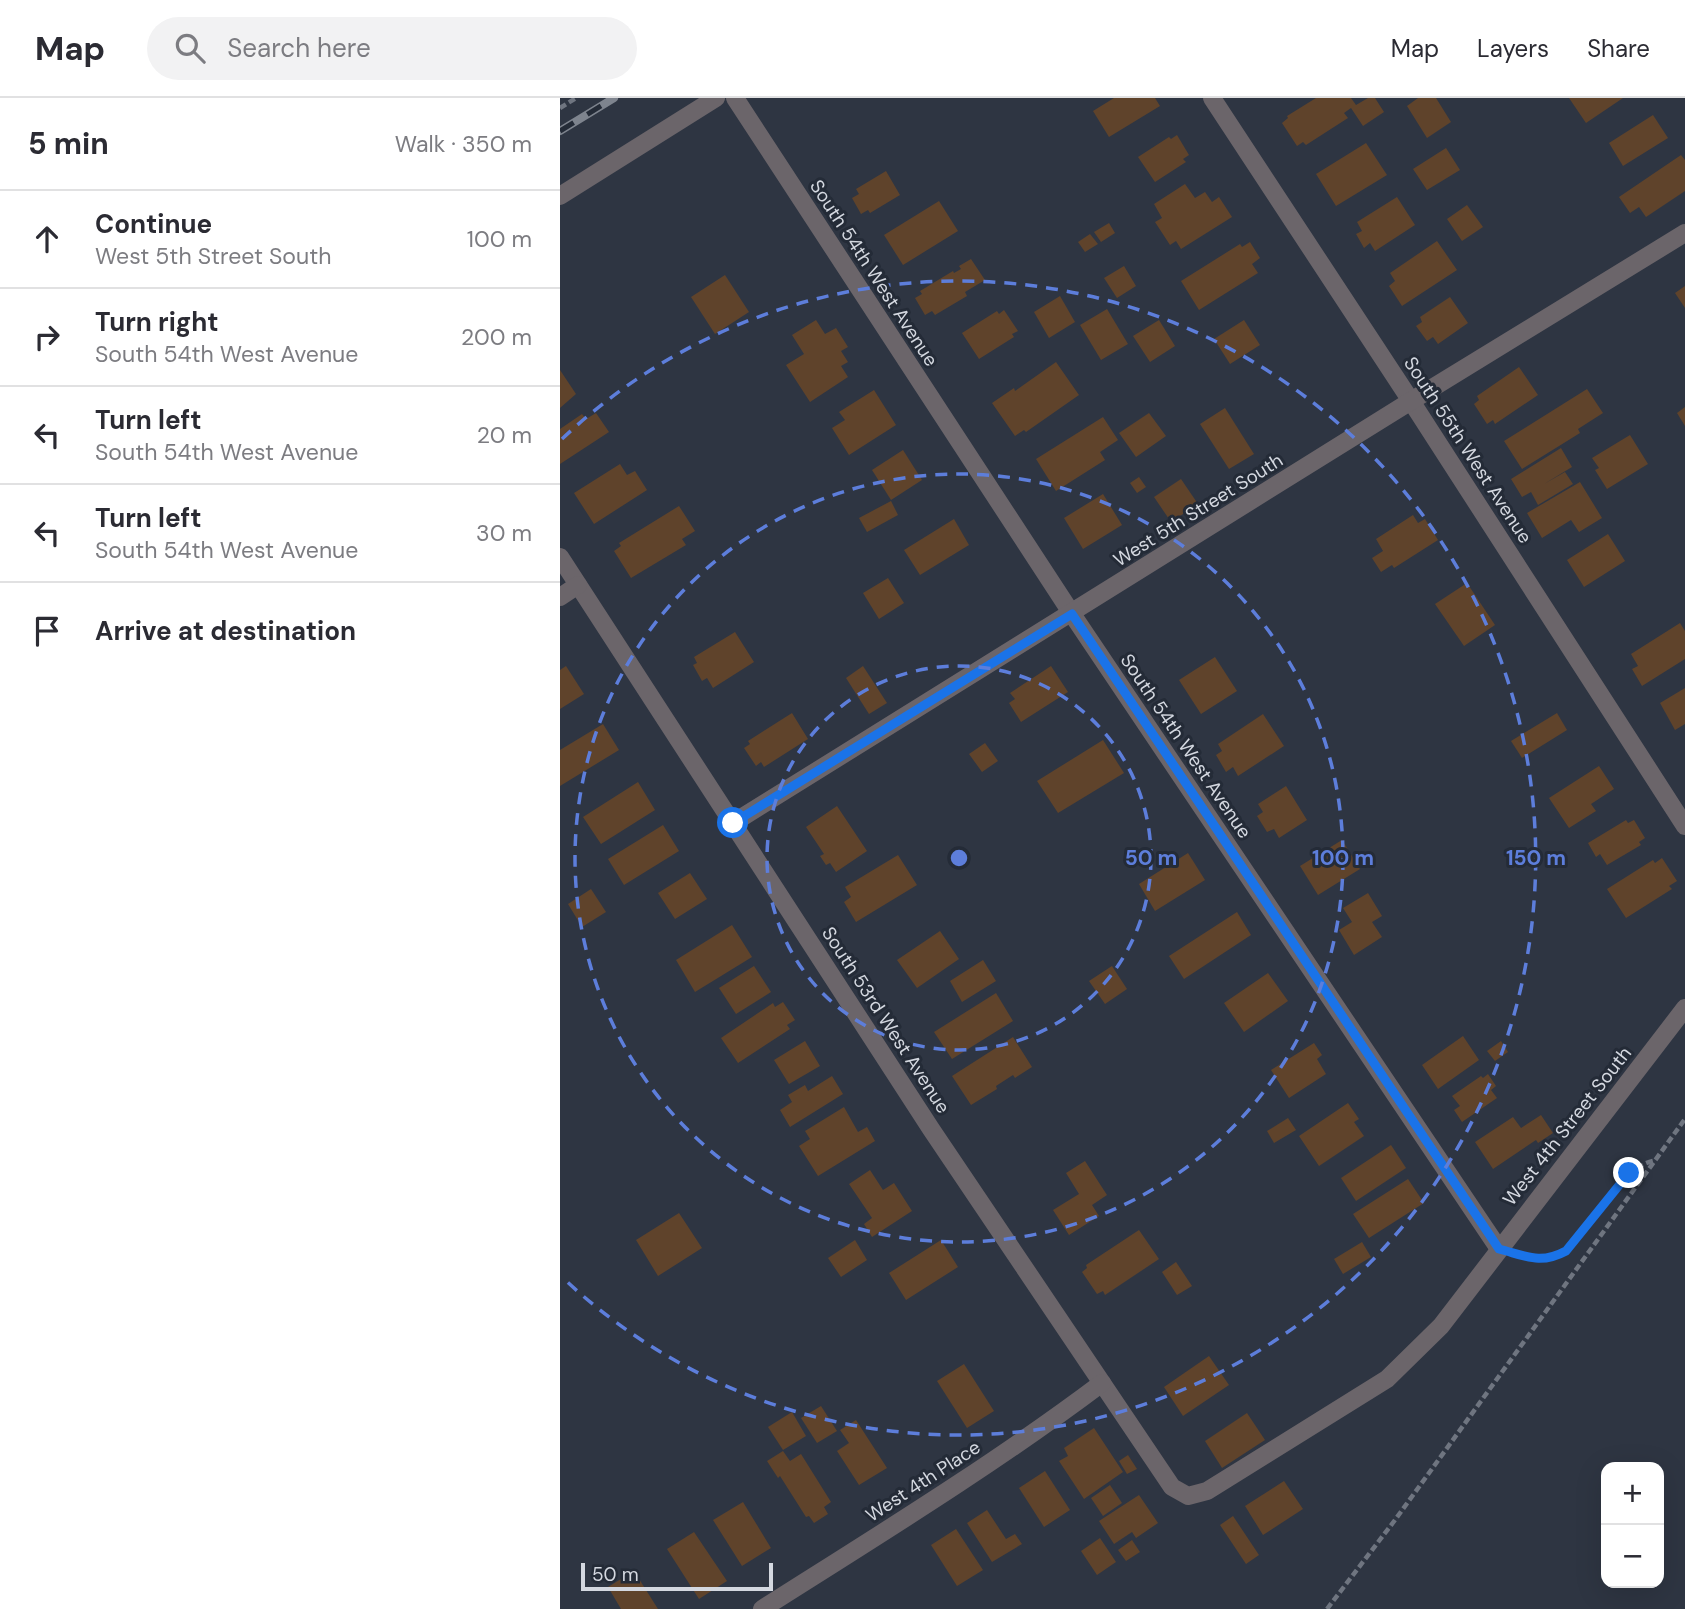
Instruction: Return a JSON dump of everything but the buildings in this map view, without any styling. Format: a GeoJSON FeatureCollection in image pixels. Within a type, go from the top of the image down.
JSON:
{"type":"FeatureCollection","features":[{"type":"Feature","properties":{"kind":"street"},"geometry":{"type":"LineString","coordinates":[[560,196],[716,98]]}},
{"type":"Feature","properties":{"kind":"street","name":"South 54th West Avenue"},"geometry":{"type":"LineString","coordinates":[[735,98],[1072,614],[1499,1249]]}},
{"type":"Feature","properties":{"kind":"street","name":"South 55th West Avenue"},"geometry":{"type":"LineString","coordinates":[[1212,98],[1685,826]]}},
{"type":"Feature","properties":{"kind":"street","name":"West 5th Street South"},"geometry":{"type":"LineString","coordinates":[[733,823],[1685,233]]}},
{"type":"Feature","properties":{"kind":"street","name":"South 53rd West Avenue"},"geometry":{"type":"LineString","coordinates":[[560,557],[931,1129],[1172,1487],[1188,1496]]}},
{"type":"Feature","properties":{"kind":"street"},"geometry":{"type":"LineString","coordinates":[[560,597],[578,584]]}},
{"type":"Feature","properties":{"kind":"street","name":"West 4th Street South"},"geometry":{"type":"LineString","coordinates":[[1188,1496],[1207,1491],[1387,1379],[1441,1326],[1685,1008]]}},
{"type":"Feature","properties":{"kind":"street","name":"West 4th Place"},"geometry":{"type":"LineString","coordinates":[[762,1609],[960,1483],[1045,1426],[1102,1383]]}},
{"type":"Feature","properties":{"kind":"path"},"geometry":{"type":"LineString","coordinates":[[560,108],[576,98]]}},
{"type":"Feature","properties":{"kind":"path"},"geometry":{"type":"LineString","coordinates":[[1327,1609],[1404,1509],[1685,1119]]}},
{"type":"Feature","properties":{"kind":"path"},"geometry":{"type":"LineString","coordinates":[[1499,1249],[1542,1260],[1566,1251],[1629,1173],[1643,1163],[1653,1161]]}},
{"type":"Feature","properties":{"kind":"railway"},"geometry":{"type":"LineString","coordinates":[[560,131],[614,98]]}},
{"type":"Feature","properties":{"kind":"route"},"geometry":{"type":"LineString","coordinates":[[733,823],[1072,614],[1499,1249],[1542,1260],[1566,1251],[1629,1173]]}}]}
